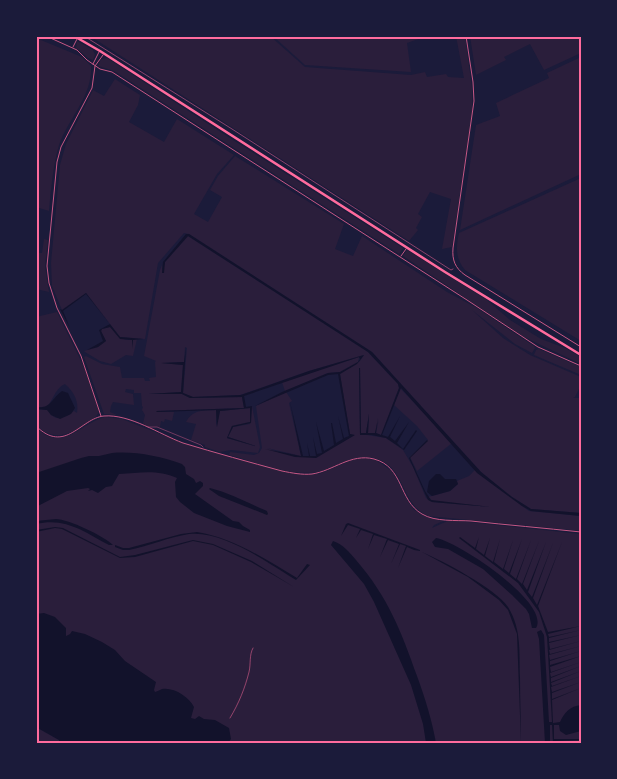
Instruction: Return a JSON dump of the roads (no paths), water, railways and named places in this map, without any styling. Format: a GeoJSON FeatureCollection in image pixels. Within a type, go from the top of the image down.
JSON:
{"type":"FeatureCollection","features":[{"type":"Feature","properties":{"kind":"main road"},"geometry":{"type":"LineString","coordinates":[[76,37],[100,50],[407,247],[581,355]]}},
{"type":"Feature","properties":{"kind":"street"},"geometry":{"type":"LineString","coordinates":[[46,36],[72,47],[100,69],[112,72],[400,256],[516,334],[581,366]]}},
{"type":"Feature","properties":{"kind":"street"},"geometry":{"type":"LineString","coordinates":[[466,36],[474,101],[453,248],[453,261],[460,272],[581,347]]}},
{"type":"Feature","properties":{"kind":"street"},"geometry":{"type":"LineString","coordinates":[[72,47],[76,37]]}},
{"type":"Feature","properties":{"kind":"street"},"geometry":{"type":"LineString","coordinates":[[100,50],[94,65],[92,88],[66,136],[57,162],[47,266],[51,294],[56,308],[82,356],[101,417]]}},
{"type":"Feature","properties":{"kind":"street"},"geometry":{"type":"LineString","coordinates":[[94,65],[104,53]]}},
{"type":"Feature","properties":{"kind":"street"},"geometry":{"type":"LineString","coordinates":[[400,256],[407,247]]}},
{"type":"Feature","properties":{"kind":"street"},"geometry":{"type":"LineString","coordinates":[[36,426],[48,435],[65,436],[76,432],[101,417],[122,418],[182,442],[297,474],[326,471],[356,458],[371,458],[391,468],[411,503],[426,516],[580,532]]}},
{"type":"Feature","properties":{"kind":"lane"},"geometry":{"type":"LineString","coordinates":[[145,427],[159,428],[201,445],[204,449]]}}]}
